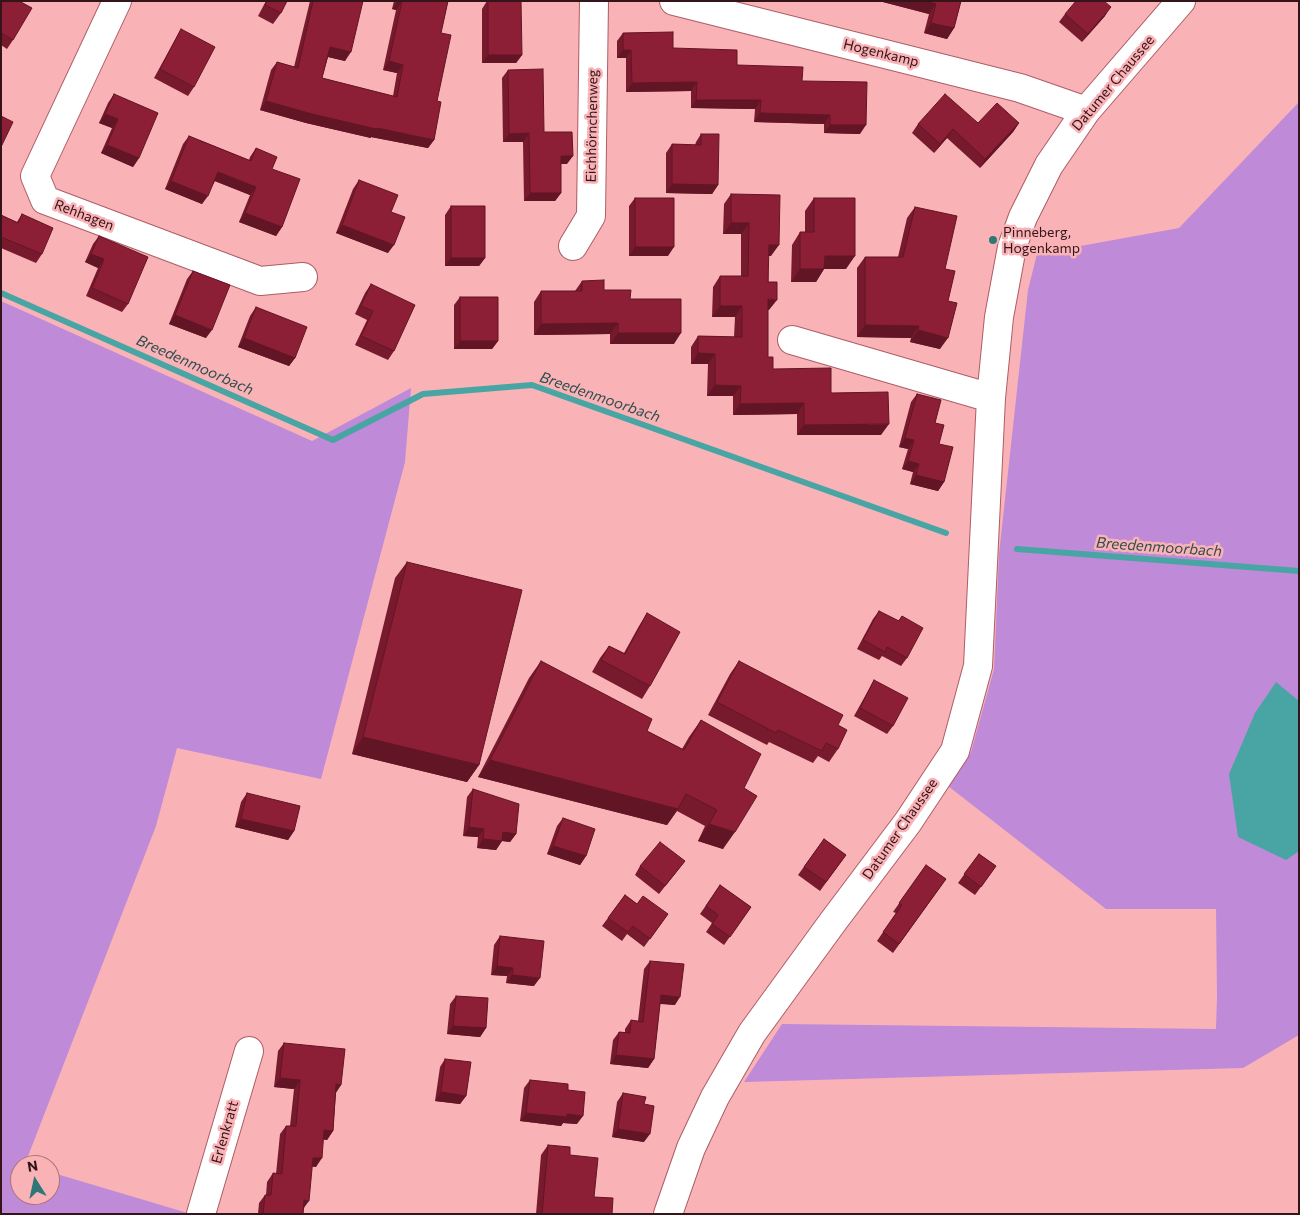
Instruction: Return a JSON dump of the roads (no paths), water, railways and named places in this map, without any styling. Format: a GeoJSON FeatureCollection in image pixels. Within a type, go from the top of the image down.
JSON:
{"type":"FeatureCollection","features":[{"type":"Feature","properties":{"kind":"street","name":"Rehhagen"},"geometry":{"type":"LineString","coordinates":[[116,1],[35,176],[45,200],[260,281],[303,277]]}},
{"type":"Feature","properties":{"kind":"street","name":"Eichhörnchenweg"},"geometry":{"type":"LineString","coordinates":[[573,246],[591,216],[594,1]]}},
{"type":"Feature","properties":{"kind":"street","name":"Hogenkamp"},"geometry":{"type":"LineString","coordinates":[[674,1],[718,7],[1020,88],[1086,111]]}},
{"type":"Feature","properties":{"kind":"street","name":"Datumer Chaussee"},"geometry":{"type":"LineString","coordinates":[[668,1214],[695,1140],[715,1097],[752,1033],[908,822],[955,751],[978,666],[991,398],[999,317],[1012,247],[1023,217],[1049,164],[1086,111],[1181,1]]}},
{"type":"Feature","properties":{"kind":"street"},"geometry":{"type":"LineString","coordinates":[[792,340],[991,398]]}},
{"type":"Feature","properties":{"kind":"street","name":"Erlenkratt"},"geometry":{"type":"LineString","coordinates":[[201,1214],[249,1051]]}},
{"type":"Feature","properties":{"kind":"water"},"geometry":{"type":"Polygon","coordinates":[[[1276,682],[1299,701],[1299,851],[1286,860],[1238,837],[1229,774],[1255,713],[1276,682]]]}},
{"type":"Feature","properties":{"kind":"waterway","name":"Breedenmoorbach"},"geometry":{"type":"LineString","coordinates":[[1,293],[333,440],[423,394],[532,385],[946,533]]}},
{"type":"Feature","properties":{"kind":"waterway","name":"Breedenmoorbach"},"geometry":{"type":"LineString","coordinates":[[1017,549],[1299,571]]}},
{"type":"Feature","properties":{"kind":"place","name":"Pinneberg, Hogenkamp"},"geometry":{"type":"Point","coordinates":[993,240]}}]}
